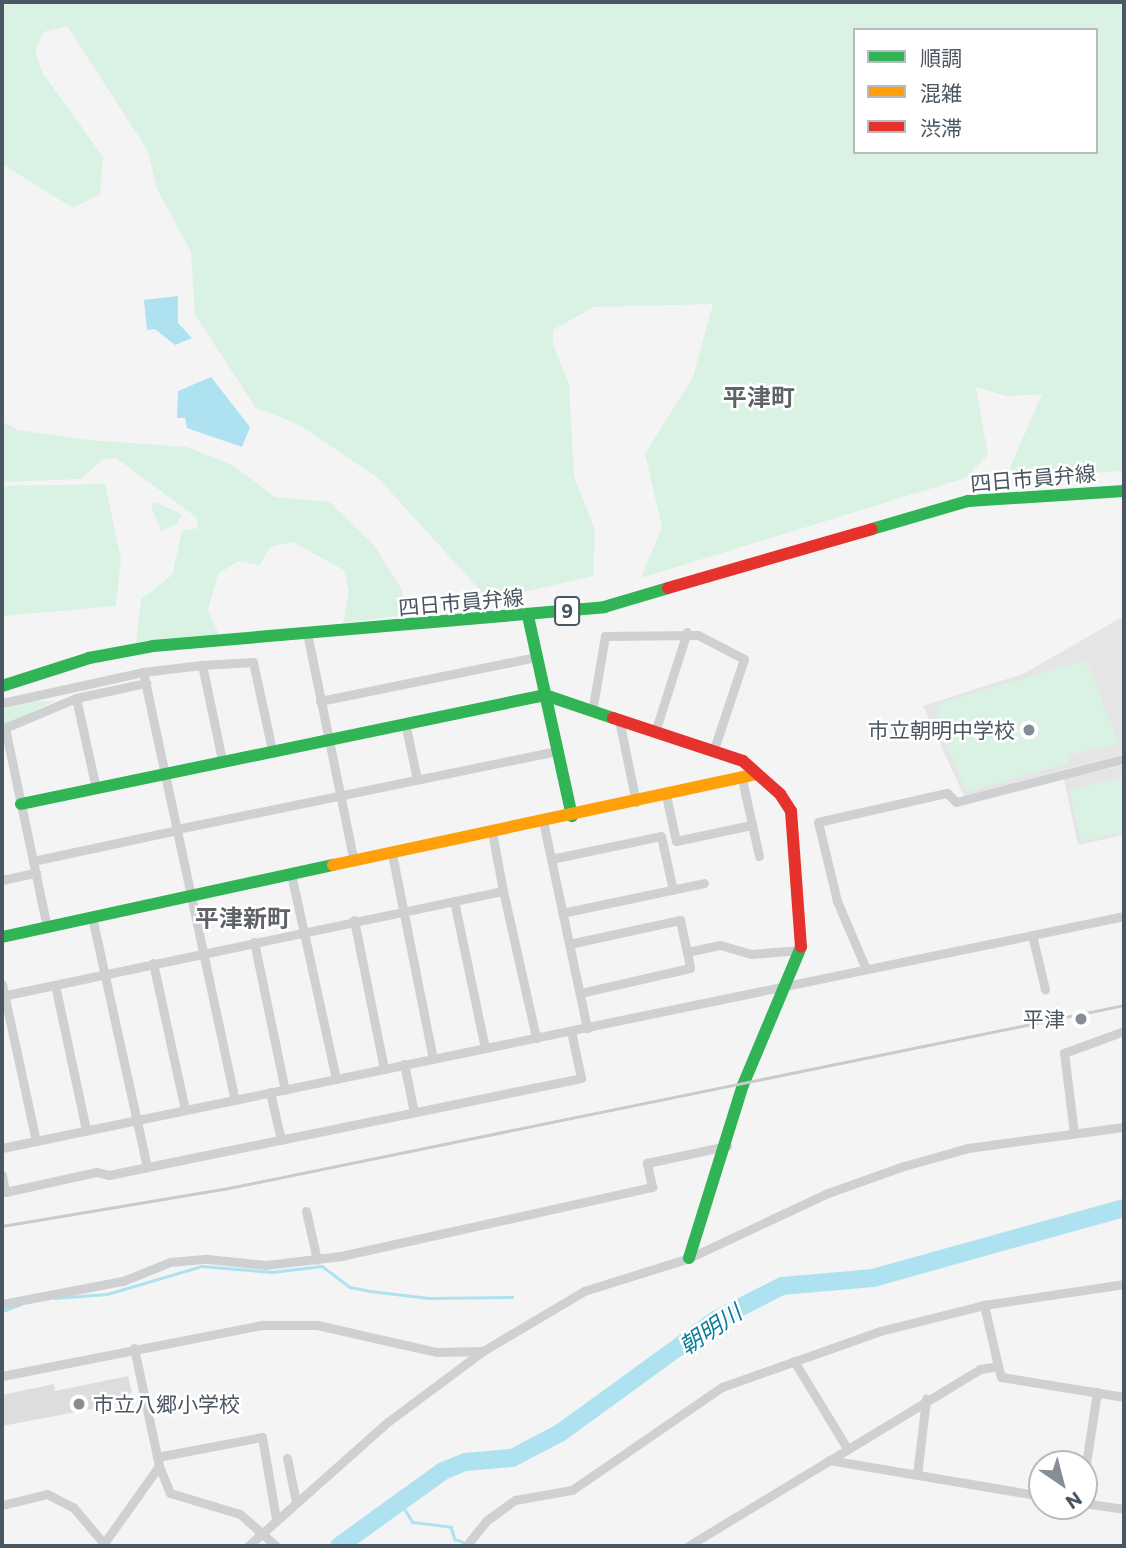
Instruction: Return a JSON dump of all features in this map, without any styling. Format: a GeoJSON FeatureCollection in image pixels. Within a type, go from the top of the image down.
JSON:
{"type":"FeatureCollection","features":[{"type":"Feature","properties":{"kind":"street","name":"四日市員弁線"},"geometry":{"type":"LineString","coordinates":[[2,686],[89,658],[153,646],[528,616],[617,604],[968,501],[1124,491]]}},
{"type":"Feature","properties":{"kind":"street"},"geometry":{"type":"LineString","coordinates":[[528,616],[572,816]]}},
{"type":"Feature","properties":{"kind":"street"},"geometry":{"type":"LineString","coordinates":[[655,732],[687,632]]}},
{"type":"Feature","properties":{"kind":"street"},"geometry":{"type":"LineString","coordinates":[[592,712],[605,636],[687,632],[744,659],[713,752]]}},
{"type":"Feature","properties":{"kind":"street"},"geometry":{"type":"LineString","coordinates":[[307,633],[354,862]]}},
{"type":"Feature","properties":{"kind":"street"},"geometry":{"type":"LineString","coordinates":[[320,701],[537,657]]}},
{"type":"Feature","properties":{"kind":"street"},"geometry":{"type":"LineString","coordinates":[[2,703],[144,672],[253,662],[272,750]]}},
{"type":"Feature","properties":{"kind":"street"},"geometry":{"type":"LineString","coordinates":[[202,665],[222,760]]}},
{"type":"Feature","properties":{"kind":"street"},"geometry":{"type":"LineString","coordinates":[[144,672],[235,1100]]}},
{"type":"Feature","properties":{"kind":"street"},"geometry":{"type":"LineString","coordinates":[[47,927],[3,729],[76,698],[146,683]]}},
{"type":"Feature","properties":{"kind":"street"},"geometry":{"type":"LineString","coordinates":[[21,804],[222,760],[545,695],[743,761],[780,794],[791,811],[800,950],[743,1084],[729,1146],[690,1258]]}},
{"type":"Feature","properties":{"kind":"street"},"geometry":{"type":"LineString","coordinates":[[76,698],[96,788]]}},
{"type":"Feature","properties":{"kind":"street"},"geometry":{"type":"LineString","coordinates":[[619,720],[636,802]]}},
{"type":"Feature","properties":{"kind":"street"},"geometry":{"type":"LineString","coordinates":[[405,723],[417,779]]}},
{"type":"Feature","properties":{"kind":"street"},"geometry":{"type":"LineString","coordinates":[[33,862],[558,751]]}},
{"type":"Feature","properties":{"kind":"street"},"geometry":{"type":"LineString","coordinates":[[866,969],[837,901],[818,822],[947,793],[956,802],[1124,759]]}},
{"type":"Feature","properties":{"kind":"street"},"geometry":{"type":"LineString","coordinates":[[2,937],[572,816],[756,774]]}},
{"type":"Feature","properties":{"kind":"street"},"geometry":{"type":"LineString","coordinates":[[742,779],[759,856]]}},
{"type":"Feature","properties":{"kind":"street"},"geometry":{"type":"LineString","coordinates":[[666,795],[676,841],[751,825]]}},
{"type":"Feature","properties":{"kind":"street"},"geometry":{"type":"LineString","coordinates":[[543,821],[587,1028]]}},
{"type":"Feature","properties":{"kind":"street"},"geometry":{"type":"LineString","coordinates":[[492,832],[536,1038]]}},
{"type":"Feature","properties":{"kind":"street"},"geometry":{"type":"LineString","coordinates":[[551,859],[661,836],[673,890]]}},
{"type":"Feature","properties":{"kind":"street"},"geometry":{"type":"LineString","coordinates":[[392,853],[433,1059]]}},
{"type":"Feature","properties":{"kind":"street"},"geometry":{"type":"LineString","coordinates":[[2,880],[36,873]]}},
{"type":"Feature","properties":{"kind":"street"},"geometry":{"type":"LineString","coordinates":[[291,874],[336,1079]]}},
{"type":"Feature","properties":{"kind":"street"},"geometry":{"type":"LineString","coordinates":[[562,913],[704,883]]}},
{"type":"Feature","properties":{"kind":"street"},"geometry":{"type":"LineString","coordinates":[[3,996],[404,909],[503,891]]}},
{"type":"Feature","properties":{"kind":"street"},"geometry":{"type":"LineString","coordinates":[[454,901],[485,1048]]}},
{"type":"Feature","properties":{"kind":"street"},"geometry":{"type":"LineString","coordinates":[[2,1149],[1124,916]]}},
{"type":"Feature","properties":{"kind":"street"},"geometry":{"type":"LineString","coordinates":[[92,917],[147,1167]]}},
{"type":"Feature","properties":{"kind":"street"},"geometry":{"type":"LineString","coordinates":[[354,920],[384,1069]]}},
{"type":"Feature","properties":{"kind":"street"},"geometry":{"type":"LineString","coordinates":[[569,944],[680,920],[690,968],[580,993]]}},
{"type":"Feature","properties":{"kind":"street"},"geometry":{"type":"LineString","coordinates":[[1032,935],[1045,989]]}},
{"type":"Feature","properties":{"kind":"street"},"geometry":{"type":"LineString","coordinates":[[254,942],[285,1090]]}},
{"type":"Feature","properties":{"kind":"street"},"geometry":{"type":"LineString","coordinates":[[687,952],[720,945],[751,954],[800,950]]}},
{"type":"Feature","properties":{"kind":"street"},"geometry":{"type":"LineString","coordinates":[[153,963],[185,1110]]}},
{"type":"Feature","properties":{"kind":"street"},"geometry":{"type":"LineString","coordinates":[[2,984],[36,1141]]}},
{"type":"Feature","properties":{"kind":"street"},"geometry":{"type":"LineString","coordinates":[[55,985],[86,1130]]}},
{"type":"Feature","properties":{"kind":"street"},"geometry":{"type":"LineString","coordinates":[[2,1175],[5,1192],[147,1167],[581,1078],[571,1031]]}},
{"type":"Feature","properties":{"kind":"street"},"geometry":{"type":"LineString","coordinates":[[1074,1133],[1063,1054],[1124,1031]]}},
{"type":"Feature","properties":{"kind":"street"},"geometry":{"type":"LineString","coordinates":[[404,1064],[414,1112]]}},
{"type":"Feature","properties":{"kind":"street"},"geometry":{"type":"LineString","coordinates":[[270,1092],[281,1140]]}},
{"type":"Feature","properties":{"kind":"street"},"geometry":{"type":"LineString","coordinates":[[248,1546],[389,1421],[483,1351],[584,1291],[690,1258],[865,1178],[968,1148],[1124,1127]]}},
{"type":"Feature","properties":{"kind":"street"},"geometry":{"type":"LineString","coordinates":[[2,1304],[123,1281],[184,1260],[266,1265],[317,1260],[652,1187],[647,1163],[729,1146]]}},
{"type":"Feature","properties":{"kind":"street"},"geometry":{"type":"LineString","coordinates":[[306,1211],[317,1260]]}},
{"type":"Feature","properties":{"kind":"street"},"geometry":{"type":"LineString","coordinates":[[466,1546],[474,1532],[515,1500],[572,1490],[722,1388],[880,1331],[984,1306],[1124,1284]]}},
{"type":"Feature","properties":{"kind":"street"},"geometry":{"type":"LineString","coordinates":[[984,1306],[1001,1377],[1124,1396]]}},
{"type":"Feature","properties":{"kind":"street"},"geometry":{"type":"LineString","coordinates":[[2,1376],[53,1370],[134,1348],[294,1324],[392,1346],[483,1351]]}},
{"type":"Feature","properties":{"kind":"street"},"geometry":{"type":"LineString","coordinates":[[134,1348],[164,1485],[179,1499],[240,1514],[276,1546]]}},
{"type":"Feature","properties":{"kind":"street"},"geometry":{"type":"LineString","coordinates":[[794,1361],[847,1448]]}},
{"type":"Feature","properties":{"kind":"street"},"geometry":{"type":"LineString","coordinates":[[688,1546],[961,1377],[998,1366]]}},
{"type":"Feature","properties":{"kind":"street"},"geometry":{"type":"LineString","coordinates":[[1088,1450],[1097,1392]]}},
{"type":"Feature","properties":{"kind":"street"},"geometry":{"type":"LineString","coordinates":[[916,1475],[926,1399]]}},
{"type":"Feature","properties":{"kind":"street"},"geometry":{"type":"LineString","coordinates":[[2,1505],[47,1494],[73,1507],[104,1546],[158,1462],[262,1437],[276,1519]]}},
{"type":"Feature","properties":{"kind":"street"},"geometry":{"type":"LineString","coordinates":[[287,1458],[296,1502]]}},
{"type":"Feature","properties":{"kind":"street"},"geometry":{"type":"LineString","coordinates":[[829,1460],[1028,1494]]}},
{"type":"Feature","properties":{"kind":"street"},"geometry":{"type":"LineString","coordinates":[[1098,1505],[1124,1509]]}},
{"type":"Feature","properties":{"kind":"shaded area","name":"市立朝明中学校"},"geometry":{"type":"Polygon","coordinates":[[[1124,616],[1124,754],[964,796],[923,706],[1023,674],[1124,616]]]}},
{"type":"Feature","properties":{"kind":"shaded area","name":"市立朝明中学校"},"geometry":{"type":"Polygon","coordinates":[[[1124,765],[1124,835],[1078,845],[1064,779],[1124,765]]]}},
{"type":"Feature","properties":{"kind":"green space"},"geometry":{"type":"Polygon","coordinates":[[[2,2],[1124,2],[1124,471],[1006,477],[1042,394],[1006,396],[976,387],[988,455],[965,478],[641,578],[662,527],[645,454],[693,377],[713,304],[594,307],[553,330],[553,344],[569,385],[574,476],[595,531],[593,576],[489,600],[378,478],[298,424],[256,408],[195,315],[191,252],[157,189],[148,151],[67,26],[43,32],[35,51],[42,72],[103,157],[100,194],[73,208],[2,164],[2,2]]]}},
{"type":"Feature","properties":{"kind":"green space"},"geometry":{"type":"Polygon","coordinates":[[[2,421],[18,430],[88,440],[187,447],[234,466],[275,497],[329,502],[374,545],[402,590],[404,615],[343,623],[349,592],[344,570],[292,542],[270,547],[260,565],[238,561],[218,574],[208,610],[219,635],[136,642],[141,599],[172,575],[182,531],[198,528],[196,517],[116,458],[102,460],[81,479],[2,482],[2,421]]]}},
{"type":"Feature","properties":{"kind":"green space"},"geometry":{"type":"Polygon","coordinates":[[[105,484],[121,559],[116,606],[2,616],[2,486],[105,484]]]}},
{"type":"Feature","properties":{"kind":"green space"},"geometry":{"type":"Polygon","coordinates":[[[154,502],[182,514],[177,523],[161,532],[151,506],[154,502]]]}},
{"type":"Feature","properties":{"kind":"green space","name":"市立朝明中学校"},"geometry":{"type":"Polygon","coordinates":[[[1086,660],[1119,744],[1069,755],[1069,763],[967,792],[935,719],[942,702],[1086,660]]]}},
{"type":"Feature","properties":{"kind":"green space"},"geometry":{"type":"Polygon","coordinates":[[[30,701],[55,701],[2,725],[2,709],[30,701]]]}},
{"type":"Feature","properties":{"kind":"green space","name":"市立朝明中学校"},"geometry":{"type":"Polygon","coordinates":[[[1124,777],[1124,832],[1081,842],[1069,790],[1124,777]]]}},
{"type":"Feature","properties":{"kind":"water"},"geometry":{"type":"Polygon","coordinates":[[[178,296],[178,323],[192,338],[175,345],[155,329],[147,330],[144,300],[178,296]]]}},
{"type":"Feature","properties":{"kind":"water"},"geometry":{"type":"Polygon","coordinates":[[[211,377],[250,427],[242,447],[187,428],[185,418],[177,418],[178,391],[211,377]]]}},
{"type":"Feature","properties":{"kind":"building","name":"市立八郷小学校"},"geometry":{"type":"Polygon","coordinates":[[[128,1376],[132,1393],[106,1399],[108,1406],[2,1426],[2,1395],[54,1384],[55,1391],[128,1376]]]}},
{"type":"Feature","properties":{"kind":"waterway","name":"朝明川"},"geometry":{"type":"LineString","coordinates":[[339,1546],[443,1471],[465,1462],[512,1458],[560,1433],[717,1319],[782,1286],[873,1278],[1124,1208]]}},
{"type":"Feature","properties":{"kind":"waterway"},"geometry":{"type":"LineString","coordinates":[[55,1298],[107,1294],[202,1266],[272,1272],[322,1266],[350,1287],[370,1291],[429,1298],[512,1297]]}},
{"type":"Feature","properties":{"kind":"waterway"},"geometry":{"type":"LineString","coordinates":[[2,1311],[21,1304]]}},
{"type":"Feature","properties":{"kind":"waterway"},"geometry":{"type":"LineString","coordinates":[[399,1500],[413,1522],[451,1527],[455,1539],[472,1546]]}},
{"type":"Feature","properties":{"kind":"railway"},"geometry":{"type":"LineString","coordinates":[[2,1226],[224,1189],[1124,1005]]}},
{"type":"Feature","properties":{"kind":"traffic: fast"},"geometry":{"type":"LineString","coordinates":[[872,529],[968,501],[1124,491]]}},
{"type":"Feature","properties":{"kind":"traffic: fast"},"geometry":{"type":"LineString","coordinates":[[2,686],[89,658],[153,646],[604,607],[668,588]]}},
{"type":"Feature","properties":{"kind":"traffic: fast"},"geometry":{"type":"LineString","coordinates":[[528,616],[572,816]]}},
{"type":"Feature","properties":{"kind":"traffic: fast"},"geometry":{"type":"LineString","coordinates":[[21,804],[545,695],[613,718]]}},
{"type":"Feature","properties":{"kind":"traffic: fast"},"geometry":{"type":"LineString","coordinates":[[2,937],[333,865]]}},
{"type":"Feature","properties":{"kind":"traffic: fast"},"geometry":{"type":"LineString","coordinates":[[689,1258],[743,1085],[801,947]]}},
{"type":"Feature","properties":{"kind":"traffic: slow"},"geometry":{"type":"LineString","coordinates":[[333,865],[756,774]]}},
{"type":"Feature","properties":{"kind":"traffic: jam"},"geometry":{"type":"LineString","coordinates":[[668,588],[872,529]]}},
{"type":"Feature","properties":{"kind":"traffic: jam"},"geometry":{"type":"LineString","coordinates":[[613,718],[743,761],[780,794],[791,811],[801,947]]}},
{"type":"Feature","properties":{"kind":"place","name":"市立朝明中学校"},"geometry":{"type":"Point","coordinates":[1029,730]}},
{"type":"Feature","properties":{"kind":"place","name":"平津"},"geometry":{"type":"Point","coordinates":[1081,1019]}},
{"type":"Feature","properties":{"kind":"place","name":"市立八郷小学校"},"geometry":{"type":"Point","coordinates":[79,1404]}},
{"type":"Feature","properties":{"kind":"district","name":"平津町"},"geometry":{"type":"Point","coordinates":[759,397]}},
{"type":"Feature","properties":{"kind":"district","name":"平津新町"},"geometry":{"type":"Point","coordinates":[243,918]}}]}
